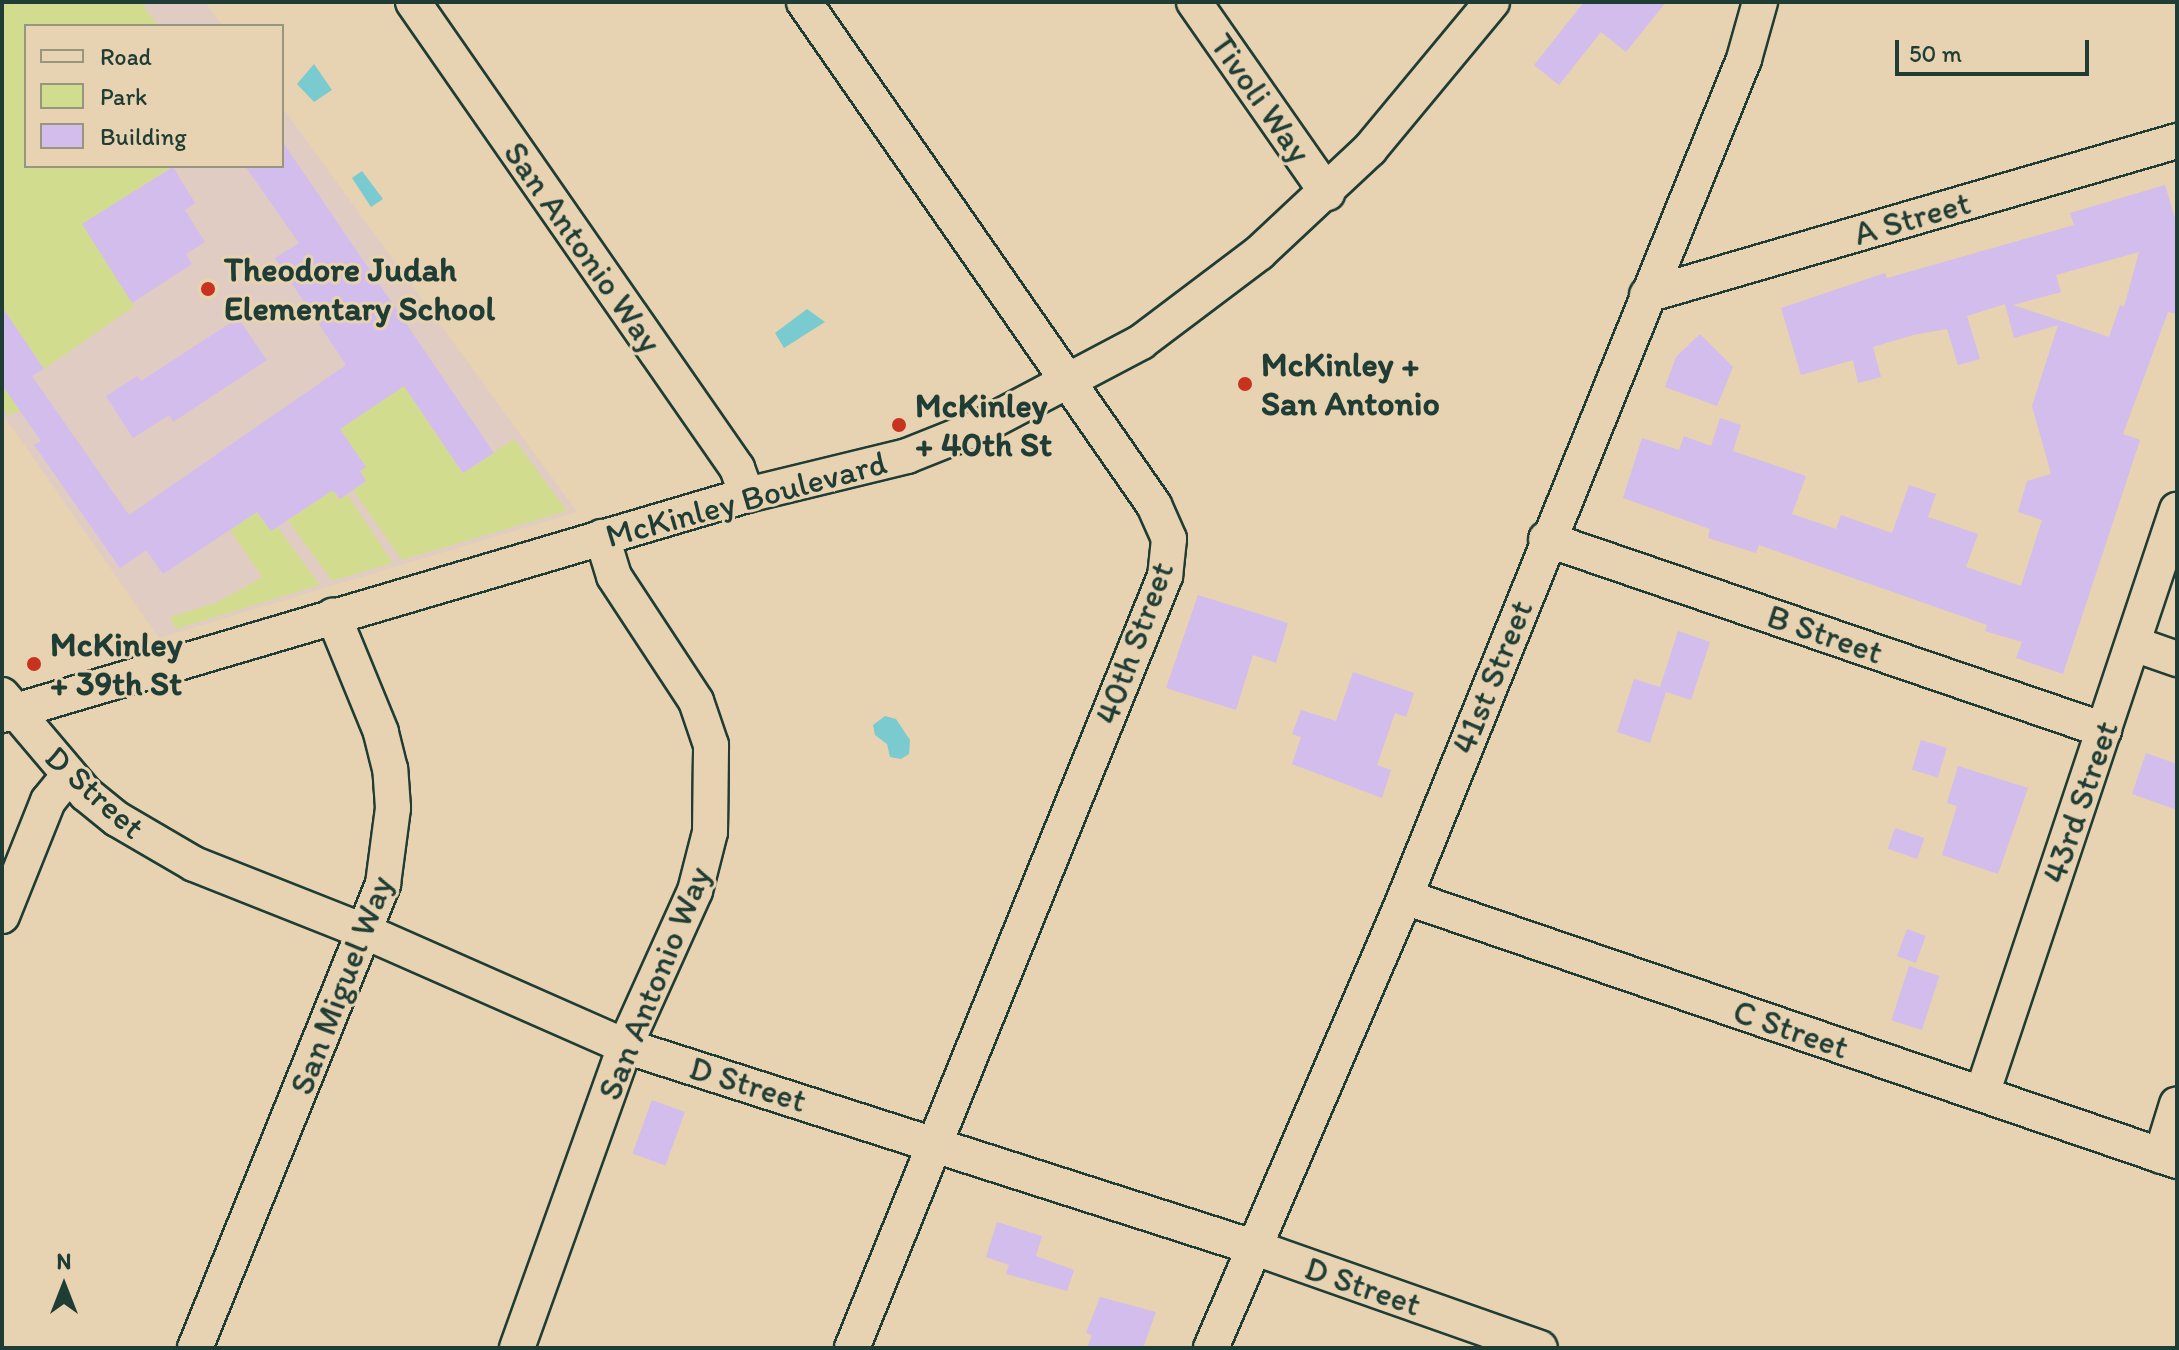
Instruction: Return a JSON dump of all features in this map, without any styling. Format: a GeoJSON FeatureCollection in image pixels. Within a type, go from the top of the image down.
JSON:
{"type":"FeatureCollection","features":[{"type":"Feature","properties":{"kind":"street","name":"San Antonio Way"},"geometry":{"type":"LineString","coordinates":[[413,2],[728,455],[747,495]]}},
{"type":"Feature","properties":{"kind":"street","name":"40th Street"},"geometry":{"type":"LineString","coordinates":[[804,2],[1154,505],[1169,539],[1169,558],[852,1348]]}},
{"type":"Feature","properties":{"kind":"street","name":"Tivoli Way"},"geometry":{"type":"LineString","coordinates":[[1194,2],[1327,193]]}},
{"type":"Feature","properties":{"kind":"street","name":"McKinley Boulevard"},"geometry":{"type":"LineString","coordinates":[[6,707],[747,495],[907,456],[1070,384],[1207,296],[1327,193],[1492,2]]}},
{"type":"Feature","properties":{"kind":"street","name":"41st Street"},"geometry":{"type":"LineString","coordinates":[[1211,1348],[1405,897],[1546,539],[1744,59],[1760,2]]}},
{"type":"Feature","properties":{"kind":"street","name":"A Street"},"geometry":{"type":"LineString","coordinates":[[1647,295],[2177,141]]}},
{"type":"Feature","properties":{"kind":"street","name":"43rd Street"},"geometry":{"type":"LineString","coordinates":[[1982,1094],[2177,510]]}},
{"type":"Feature","properties":{"kind":"street","name":"San Antonio Way"},"geometry":{"type":"LineString","coordinates":[[517,1348],[625,1046],[704,865],[711,745],[696,701],[614,576],[602,537]]}},
{"type":"Feature","properties":{"kind":"street","name":"B Street"},"geometry":{"type":"LineString","coordinates":[[1546,539],[2104,730]]}},
{"type":"Feature","properties":{"kind":"street","name":"San Miguel Way"},"geometry":{"type":"LineString","coordinates":[[195,1348],[366,932],[391,846],[390,769],[373,708],[333,615]]}},
{"type":"Feature","properties":{"kind":"street"},"geometry":{"type":"LineString","coordinates":[[2134,644],[2177,659]]}},
{"type":"Feature","properties":{"kind":"street","name":"D Street"},"geometry":{"type":"LineString","coordinates":[[6,707],[68,776],[154,844],[366,932],[625,1046],[1253,1247],[1540,1348]]}},
{"type":"Feature","properties":{"kind":"street"},"geometry":{"type":"LineString","coordinates":[[2,916],[48,801],[68,776]]}},
{"type":"Feature","properties":{"kind":"street","name":"C Street"},"geometry":{"type":"LineString","coordinates":[[1405,897],[2169,1158]]}},
{"type":"Feature","properties":{"kind":"street"},"geometry":{"type":"LineString","coordinates":[[2169,1158],[2177,1104]]}},
{"type":"Feature","properties":{"kind":"shaded area","name":"Theodore Judah Elementary School"},"geometry":{"type":"Polygon","coordinates":[[[2,2],[205,2],[222,24],[24,24],[24,168],[284,168],[284,110],[577,512],[159,638],[2,413],[2,2]]]}},
{"type":"Feature","properties":{"kind":"green space"},"geometry":{"type":"Polygon","coordinates":[[[2,2],[141,2],[157,24],[24,24],[24,168],[170,168],[83,224],[135,306],[44,369],[2,307],[2,2]]]}},
{"type":"Feature","properties":{"kind":"green space"},"geometry":{"type":"Polygon","coordinates":[[[2,385],[20,410],[9,416],[2,405],[2,385]]]}},
{"type":"Feature","properties":{"kind":"green space"},"geometry":{"type":"Polygon","coordinates":[[[404,386],[462,473],[514,439],[567,511],[402,560],[353,490],[366,481],[360,471],[366,467],[340,429],[404,386]]]}},
{"type":"Feature","properties":{"kind":"green space"},"geometry":{"type":"Polygon","coordinates":[[[333,490],[339,499],[347,494],[393,563],[332,581],[288,520],[333,490]]]}},
{"type":"Feature","properties":{"kind":"green space"},"geometry":{"type":"Polygon","coordinates":[[[257,512],[271,531],[277,527],[320,585],[176,629],[170,617],[216,603],[262,577],[230,530],[257,512]]]}},
{"type":"Feature","properties":{"kind":"water"},"geometry":{"type":"Polygon","coordinates":[[[314,64],[332,90],[314,102],[297,84],[314,64]]]}},
{"type":"Feature","properties":{"kind":"water"},"geometry":{"type":"Polygon","coordinates":[[[362,171],[383,199],[371,207],[352,178],[362,171]]]}},
{"type":"Feature","properties":{"kind":"water"},"geometry":{"type":"Polygon","coordinates":[[[807,309],[825,322],[784,348],[775,333],[807,309]]]}},
{"type":"Feature","properties":{"kind":"water"},"geometry":{"type":"Polygon","coordinates":[[[885,716],[896,719],[910,740],[909,754],[901,759],[890,757],[887,744],[875,735],[873,725],[885,716]]]}},
{"type":"Feature","properties":{"kind":"building"},"geometry":{"type":"Polygon","coordinates":[[[1584,2],[1666,2],[1626,52],[1601,32],[1559,85],[1534,65],[1584,2]]]}},
{"type":"Feature","properties":{"kind":"building"},"geometry":{"type":"Polygon","coordinates":[[[284,144],[494,453],[463,473],[404,386],[340,429],[366,467],[360,471],[366,481],[340,499],[333,490],[271,531],[257,512],[163,574],[146,550],[120,568],[34,445],[41,441],[2,385],[2,307],[44,369],[32,376],[129,515],[346,365],[275,258],[299,243],[246,168],[284,168],[284,144]]]}},
{"type":"Feature","properties":{"kind":"building"},"geometry":{"type":"Polygon","coordinates":[[[174,168],[195,203],[185,210],[205,242],[186,254],[192,264],[132,303],[82,224],[174,168]]]}},
{"type":"Feature","properties":{"kind":"building"},"geometry":{"type":"Polygon","coordinates":[[[2165,185],[2177,225],[2177,314],[2168,312],[2123,434],[2140,440],[2063,674],[2016,658],[2022,642],[1985,631],[1987,625],[1759,545],[1756,553],[1708,538],[1710,529],[1623,498],[1642,438],[1679,450],[1684,436],[1711,446],[1720,418],[1741,425],[1733,451],[1806,476],[1792,514],[1836,529],[1841,515],[1892,533],[1909,485],[1936,494],[1928,517],[1978,534],[1966,567],[2021,586],[2042,520],[2018,512],[2027,481],[2051,474],[2032,406],[2058,325],[2014,338],[2005,304],[1967,316],[1980,359],[1958,365],[1947,329],[1913,335],[1873,347],[1881,377],[1858,383],[1853,360],[1801,375],[1781,308],[1885,273],[1887,278],[2074,225],[2070,213],[2165,185]],[[2139,252],[2056,275],[2061,292],[2013,305],[2109,337],[2120,305],[2124,307],[2139,252]]]}},
{"type":"Feature","properties":{"kind":"building"},"geometry":{"type":"Polygon","coordinates":[[[238,318],[267,360],[173,422],[169,415],[133,438],[106,396],[137,376],[141,381],[238,318]]]}},
{"type":"Feature","properties":{"kind":"building"},"geometry":{"type":"Polygon","coordinates":[[[1700,334],[1733,367],[1717,406],[1665,387],[1676,357],[1700,334]]]}},
{"type":"Feature","properties":{"kind":"building"},"geometry":{"type":"Polygon","coordinates":[[[1198,595],[1288,623],[1276,663],[1253,655],[1236,710],[1166,688],[1198,595]]]}},
{"type":"Feature","properties":{"kind":"building"},"geometry":{"type":"Polygon","coordinates":[[[1678,631],[1710,642],[1691,700],[1666,692],[1650,743],[1617,732],[1634,679],[1660,687],[1678,631]]]}},
{"type":"Feature","properties":{"kind":"building"},"geometry":{"type":"Polygon","coordinates":[[[1353,672],[1414,693],[1406,717],[1395,713],[1377,765],[1391,770],[1382,798],[1292,764],[1301,737],[1292,734],[1301,710],[1336,721],[1353,672]]]}},
{"type":"Feature","properties":{"kind":"building"},"geometry":{"type":"Polygon","coordinates":[[[1921,740],[1947,748],[1938,778],[1912,770],[1921,740]]]}},
{"type":"Feature","properties":{"kind":"building"},"geometry":{"type":"Polygon","coordinates":[[[2146,753],[2177,764],[2177,810],[2132,794],[2146,753]]]}},
{"type":"Feature","properties":{"kind":"building"},"geometry":{"type":"Polygon","coordinates":[[[1958,766],[2028,788],[1998,874],[1942,855],[1957,806],[1947,803],[1958,766]]]}},
{"type":"Feature","properties":{"kind":"building"},"geometry":{"type":"Polygon","coordinates":[[[1895,828],[1924,838],[1917,859],[1888,849],[1895,828]]]}},
{"type":"Feature","properties":{"kind":"building"},"geometry":{"type":"Polygon","coordinates":[[[1907,929],[1926,936],[1916,963],[1897,956],[1907,929]]]}},
{"type":"Feature","properties":{"kind":"building"},"geometry":{"type":"Polygon","coordinates":[[[1909,966],[1939,976],[1922,1030],[1891,1020],[1909,966]]]}},
{"type":"Feature","properties":{"kind":"building"},"geometry":{"type":"Polygon","coordinates":[[[652,1100],[685,1112],[665,1166],[633,1154],[652,1100]]]}},
{"type":"Feature","properties":{"kind":"building"},"geometry":{"type":"Polygon","coordinates":[[[997,1222],[1042,1236],[1036,1256],[1074,1270],[1067,1291],[1006,1274],[1009,1265],[986,1257],[997,1222]]]}},
{"type":"Feature","properties":{"kind":"building"},"geometry":{"type":"Polygon","coordinates":[[[1100,1297],[1156,1312],[1143,1348],[1087,1348],[1092,1335],[1086,1333],[1100,1297]]]}},
{"type":"Feature","properties":{"kind":"place","name":"Theodore Judah Elementary School"},"geometry":{"type":"Point","coordinates":[208,289]}},
{"type":"Feature","properties":{"kind":"place","name":"McKinley + San Antonio"},"geometry":{"type":"Point","coordinates":[1245,384]}},
{"type":"Feature","properties":{"kind":"place","name":"McKinley + 40th St"},"geometry":{"type":"Point","coordinates":[899,425]}},
{"type":"Feature","properties":{"kind":"place","name":"McKinley + 39th St"},"geometry":{"type":"Point","coordinates":[34,664]}}]}
